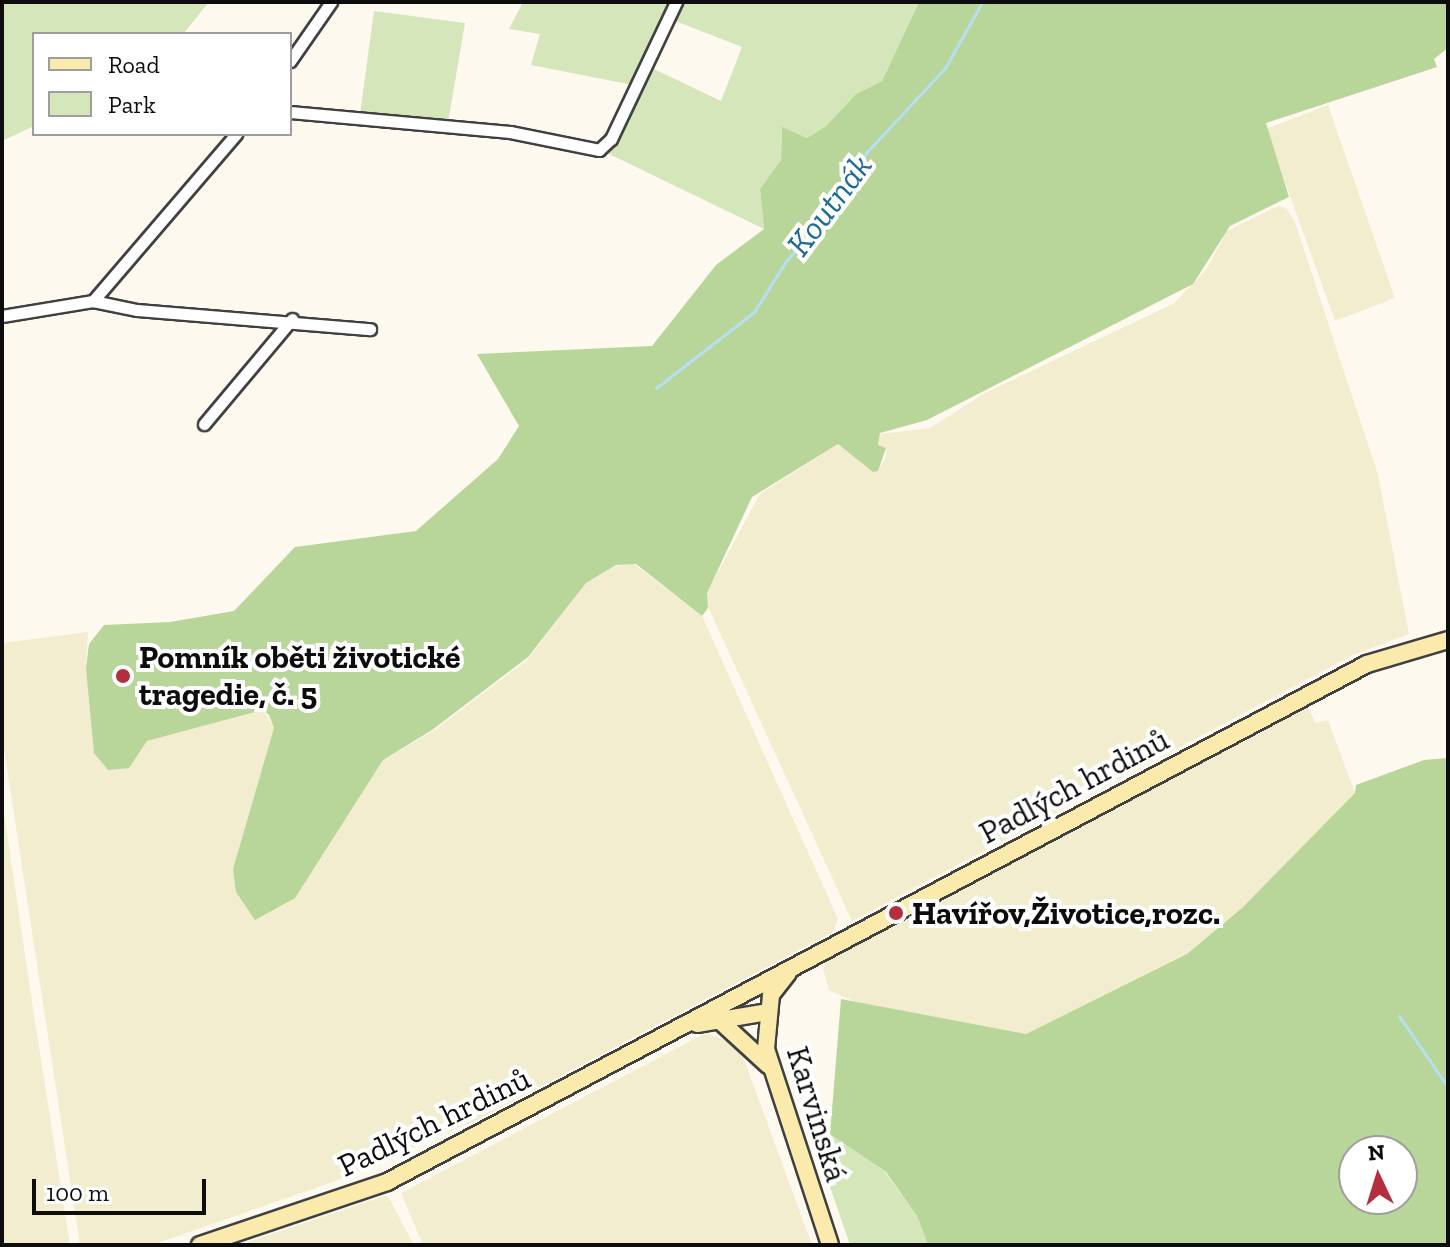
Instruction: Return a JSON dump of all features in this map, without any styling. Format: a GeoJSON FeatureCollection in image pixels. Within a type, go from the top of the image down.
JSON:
{"type":"FeatureCollection","features":[{"type":"Feature","properties":{"kind":"main road","name":"Padlých hrdinů"},"geometry":{"type":"LineString","coordinates":[[200,1245],[387,1182],[1367,664],[1448,640]]}},
{"type":"Feature","properties":{"kind":"main road","name":"Karvinská"},"geometry":{"type":"LineString","coordinates":[[802,963],[779,981],[767,1012],[769,1066],[830,1245]]}},
{"type":"Feature","properties":{"kind":"main road"},"geometry":{"type":"LineString","coordinates":[[733,999],[754,1001],[767,1012]]}},
{"type":"Feature","properties":{"kind":"main road","name":"Padlých hrdinů"},"geometry":{"type":"LineString","coordinates":[[683,1026],[767,1012]]}},
{"type":"Feature","properties":{"kind":"main road"},"geometry":{"type":"LineString","coordinates":[[719,1020],[769,1066]]}},
{"type":"Feature","properties":{"kind":"street"},"geometry":{"type":"LineString","coordinates":[[292,58],[331,2]]}},
{"type":"Feature","properties":{"kind":"street"},"geometry":{"type":"LineString","coordinates":[[292,112],[510,132],[599,150],[611,139],[676,2]]}},
{"type":"Feature","properties":{"kind":"street"},"geometry":{"type":"LineString","coordinates":[[93,301],[234,136]]}},
{"type":"Feature","properties":{"kind":"street"},"geometry":{"type":"LineString","coordinates":[[2,316],[93,301],[137,310],[292,319],[370,329]]}},
{"type":"Feature","properties":{"kind":"street"},"geometry":{"type":"LineString","coordinates":[[204,424],[292,319]]}},
{"type":"Feature","properties":{"kind":"shaded area"},"geometry":{"type":"Polygon","coordinates":[[[1328,105],[1395,298],[1335,321],[1266,129],[1328,105]]]}},
{"type":"Feature","properties":{"kind":"shaded area"},"geometry":{"type":"Polygon","coordinates":[[[1278,206],[1286,208],[1295,222],[1378,475],[1409,634],[1353,655],[852,921],[708,607],[706,594],[760,494],[838,444],[878,471],[886,457],[886,448],[878,445],[880,434],[930,428],[985,393],[1173,304],[1206,270],[1227,231],[1278,206]]]}},
{"type":"Feature","properties":{"kind":"shaded area"},"geometry":{"type":"Polygon","coordinates":[[[634,564],[702,616],[838,919],[833,932],[479,1119],[333,1182],[152,1245],[80,1245],[2,736],[2,643],[88,632],[86,668],[129,768],[147,741],[263,710],[274,727],[360,789],[383,760],[433,731],[526,661],[586,583],[615,566],[634,564]]]}},
{"type":"Feature","properties":{"kind":"shaded area"},"geometry":{"type":"Polygon","coordinates":[[[1307,707],[1316,723],[1328,720],[1355,793],[1242,908],[1187,954],[1026,1034],[864,1006],[829,990],[823,969],[826,962],[1307,707]]]}},
{"type":"Feature","properties":{"kind":"shaded area"},"geometry":{"type":"Polygon","coordinates":[[[2,800],[34,1015],[70,1245],[2,1245],[2,800]]]}},
{"type":"Feature","properties":{"kind":"shaded area"},"geometry":{"type":"Polygon","coordinates":[[[706,1033],[729,1042],[742,1054],[812,1245],[423,1245],[401,1193],[706,1033]]]}},
{"type":"Feature","properties":{"kind":"shaded area"},"geometry":{"type":"Polygon","coordinates":[[[385,1196],[388,1196],[414,1245],[238,1245],[385,1196]]]}},
{"type":"Feature","properties":{"kind":"green space"},"geometry":{"type":"Polygon","coordinates":[[[2,2],[209,2],[185,32],[32,32],[32,127],[2,141],[2,2]]]}},
{"type":"Feature","properties":{"kind":"green space"},"geometry":{"type":"Polygon","coordinates":[[[523,2],[669,2],[633,85],[531,65],[540,34],[509,29],[523,2]]]}},
{"type":"Feature","properties":{"kind":"green space"},"geometry":{"type":"Polygon","coordinates":[[[681,2],[919,2],[882,81],[856,94],[826,126],[807,138],[782,128],[781,160],[760,189],[764,229],[603,151],[615,140],[654,69],[721,101],[742,47],[673,20],[681,2]]]}},
{"type":"Feature","properties":{"kind":"green space"},"geometry":{"type":"Polygon","coordinates":[[[919,2],[1448,2],[1448,48],[1434,59],[1437,67],[1266,123],[1289,197],[1230,226],[1193,284],[927,420],[880,433],[878,445],[886,448],[878,471],[873,472],[838,444],[752,497],[707,593],[708,608],[702,616],[636,564],[616,565],[586,583],[528,657],[432,730],[383,760],[295,898],[255,920],[236,892],[233,869],[274,728],[269,715],[263,710],[147,741],[129,768],[108,770],[94,753],[86,668],[89,644],[104,625],[170,622],[234,611],[295,547],[416,531],[498,459],[519,426],[477,354],[652,346],[716,265],[764,229],[760,189],[781,160],[782,127],[807,138],[826,126],[856,94],[882,81],[919,2]]]}},
{"type":"Feature","properties":{"kind":"green space"},"geometry":{"type":"Polygon","coordinates":[[[374,11],[465,23],[448,122],[360,114],[374,11]]]}},
{"type":"Feature","properties":{"kind":"green space"},"geometry":{"type":"Polygon","coordinates":[[[1448,758],[1448,1245],[928,1245],[917,1216],[886,1172],[830,1134],[841,999],[1026,1034],[1187,954],[1242,908],[1355,793],[1356,785],[1424,760],[1448,758]]]}},
{"type":"Feature","properties":{"kind":"green space"},"geometry":{"type":"Polygon","coordinates":[[[818,1133],[834,1135],[885,1172],[917,1216],[928,1245],[850,1245],[816,1146],[818,1133]]]}},
{"type":"Feature","properties":{"kind":"waterway","name":"Koutnák"},"geometry":{"type":"LineString","coordinates":[[656,388],[754,312],[786,261],[831,212],[866,153],[945,68],[982,2]]}},
{"type":"Feature","properties":{"kind":"waterway"},"geometry":{"type":"LineString","coordinates":[[1399,1016],[1448,1087]]}},
{"type":"Feature","properties":{"kind":"place","name":"Pomník oběti životické tragedie, č. 5"},"geometry":{"type":"Point","coordinates":[123,676]}},
{"type":"Feature","properties":{"kind":"place","name":"Havířov,Životice,rozc."},"geometry":{"type":"Point","coordinates":[896,913]}}]}
